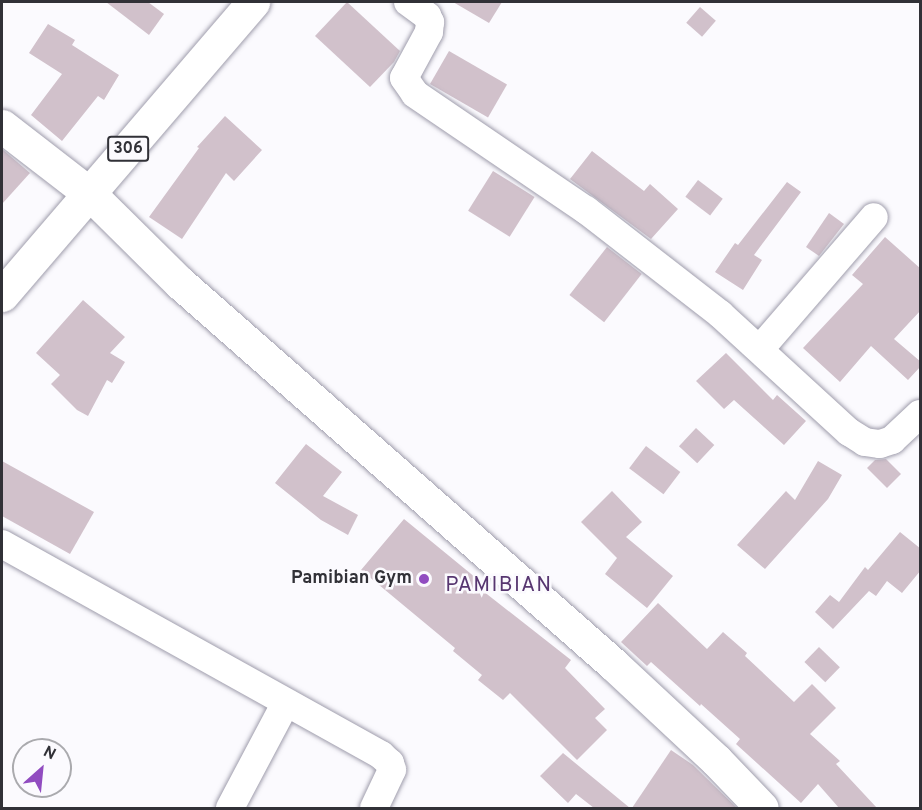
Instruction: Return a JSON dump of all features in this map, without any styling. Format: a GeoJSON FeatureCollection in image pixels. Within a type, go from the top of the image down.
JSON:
{"type":"FeatureCollection","features":[{"type":"Feature","properties":{"kind":"street","name":"306"},"geometry":{"type":"LineString","coordinates":[[2,295],[253,2]]}},
{"type":"Feature","properties":{"kind":"street"},"geometry":{"type":"LineString","coordinates":[[408,2],[427,16],[430,22],[429,32],[404,78],[415,94],[586,210],[760,349],[849,432],[865,442],[880,444],[892,440],[921,414]]}},
{"type":"Feature","properties":{"kind":"street"},"geometry":{"type":"LineString","coordinates":[[2,126],[90,194],[180,283],[614,664],[716,760],[762,808]]}},
{"type":"Feature","properties":{"kind":"street"},"geometry":{"type":"LineString","coordinates":[[760,349],[874,217]]}},
{"type":"Feature","properties":{"kind":"street"},"geometry":{"type":"LineString","coordinates":[[2,544],[390,763],[389,780],[374,808]]}},
{"type":"Feature","properties":{"kind":"street"},"geometry":{"type":"LineString","coordinates":[[230,808],[285,704]]}},
{"type":"Feature","properties":{"kind":"building"},"geometry":{"type":"Polygon","coordinates":[[[106,2],[148,2],[164,14],[149,35],[106,2]]]}},
{"type":"Feature","properties":{"kind":"building"},"geometry":{"type":"Polygon","coordinates":[[[347,2],[400,51],[394,62],[370,87],[315,36],[347,2]]]}},
{"type":"Feature","properties":{"kind":"building"},"geometry":{"type":"Polygon","coordinates":[[[453,2],[502,2],[489,23],[453,2]]]}},
{"type":"Feature","properties":{"kind":"building"},"geometry":{"type":"Polygon","coordinates":[[[700,7],[716,21],[702,37],[686,23],[700,7]]]}},
{"type":"Feature","properties":{"kind":"building"},"geometry":{"type":"Polygon","coordinates":[[[48,24],[75,40],[72,45],[119,75],[104,100],[98,96],[62,141],[31,115],[62,74],[29,53],[48,24]]]}},
{"type":"Feature","properties":{"kind":"building"},"geometry":{"type":"Polygon","coordinates":[[[449,51],[507,84],[488,117],[430,84],[449,51]]]}},
{"type":"Feature","properties":{"kind":"building"},"geometry":{"type":"Polygon","coordinates":[[[225,116],[262,150],[234,181],[226,173],[182,239],[149,217],[199,148],[197,147],[225,116]]]}},
{"type":"Feature","properties":{"kind":"building"},"geometry":{"type":"Polygon","coordinates":[[[2,149],[30,173],[2,204],[2,149]]]}},
{"type":"Feature","properties":{"kind":"building"},"geometry":{"type":"Polygon","coordinates":[[[592,151],[644,191],[650,184],[678,209],[651,239],[570,179],[592,151]]]}},
{"type":"Feature","properties":{"kind":"building"},"geometry":{"type":"Polygon","coordinates":[[[493,171],[535,197],[510,237],[468,211],[493,171]]]}},
{"type":"Feature","properties":{"kind":"building"},"geometry":{"type":"Polygon","coordinates":[[[698,180],[723,199],[710,215],[685,197],[698,180]]]}},
{"type":"Feature","properties":{"kind":"building"},"geometry":{"type":"Polygon","coordinates":[[[787,182],[801,192],[754,255],[762,260],[743,290],[715,272],[735,243],[738,245],[787,182]]]}},
{"type":"Feature","properties":{"kind":"building"},"geometry":{"type":"Polygon","coordinates":[[[829,213],[844,224],[819,256],[806,247],[829,213]]]}},
{"type":"Feature","properties":{"kind":"building"},"geometry":{"type":"Polygon","coordinates":[[[885,237],[921,269],[921,310],[894,339],[921,362],[921,366],[908,380],[871,346],[840,382],[803,348],[863,284],[852,275],[885,237]]]}},
{"type":"Feature","properties":{"kind":"building"},"geometry":{"type":"Polygon","coordinates":[[[607,247],[642,274],[604,322],[569,295],[607,247]]]}},
{"type":"Feature","properties":{"kind":"building"},"geometry":{"type":"Polygon","coordinates":[[[83,300],[125,337],[110,353],[125,362],[112,383],[107,380],[88,416],[77,410],[51,384],[60,375],[36,353],[83,300]]]}},
{"type":"Feature","properties":{"kind":"building"},"geometry":{"type":"Polygon","coordinates":[[[726,353],[773,400],[777,395],[806,421],[784,445],[734,400],[724,409],[696,381],[726,353]]]}},
{"type":"Feature","properties":{"kind":"building"},"geometry":{"type":"Polygon","coordinates":[[[696,428],[714,445],[697,463],[679,446],[696,428]]]}},
{"type":"Feature","properties":{"kind":"building"},"geometry":{"type":"Polygon","coordinates":[[[306,444],[342,472],[323,496],[358,515],[348,535],[321,520],[275,483],[306,444]]]}},
{"type":"Feature","properties":{"kind":"building"},"geometry":{"type":"Polygon","coordinates":[[[646,446],[680,472],[663,494],[629,468],[646,446]]]}},
{"type":"Feature","properties":{"kind":"building"},"geometry":{"type":"Polygon","coordinates":[[[886,459],[901,474],[887,488],[867,468],[875,460],[886,459]]]}},
{"type":"Feature","properties":{"kind":"building"},"geometry":{"type":"Polygon","coordinates":[[[2,461],[94,512],[70,554],[2,516],[2,461]]]}},
{"type":"Feature","properties":{"kind":"building"},"geometry":{"type":"Polygon","coordinates":[[[818,461],[842,475],[828,499],[765,569],[737,545],[786,491],[795,500],[818,461]]]}},
{"type":"Feature","properties":{"kind":"building"},"geometry":{"type":"Polygon","coordinates":[[[612,491],[642,522],[626,537],[673,576],[647,608],[605,574],[617,558],[581,522],[612,491]]]}},
{"type":"Feature","properties":{"kind":"building"},"geometry":{"type":"Polygon","coordinates":[[[404,519],[487,587],[483,591],[571,660],[565,668],[605,709],[595,718],[607,730],[577,760],[510,693],[503,700],[478,680],[482,675],[453,651],[455,648],[361,570],[404,519]]]}},
{"type":"Feature","properties":{"kind":"building"},"geometry":{"type":"Polygon","coordinates":[[[900,532],[921,549],[921,570],[902,593],[887,581],[876,596],[869,591],[833,629],[815,612],[830,595],[839,602],[865,567],[868,570],[900,532]]]}},
{"type":"Feature","properties":{"kind":"building"},"geometry":{"type":"Polygon","coordinates":[[[658,603],[707,649],[723,632],[747,653],[745,656],[794,702],[812,684],[836,708],[810,734],[840,761],[836,764],[877,808],[839,808],[818,784],[801,803],[736,744],[740,739],[701,704],[700,706],[651,662],[647,666],[621,642],[658,603]]]}},
{"type":"Feature","properties":{"kind":"building"},"geometry":{"type":"Polygon","coordinates":[[[819,647],[840,667],[825,682],[804,662],[819,647]]]}},
{"type":"Feature","properties":{"kind":"building"},"geometry":{"type":"Polygon","coordinates":[[[671,750],[693,765],[737,808],[632,808],[671,750]]]}},
{"type":"Feature","properties":{"kind":"building"},"geometry":{"type":"Polygon","coordinates":[[[563,753],[630,808],[594,808],[576,794],[568,803],[540,776],[563,753]]]}},
{"type":"Feature","properties":{"kind":"place","name":"Pamibian Gym"},"geometry":{"type":"Point","coordinates":[424,579]}},
{"type":"Feature","properties":{"kind":"district","name":"PAMIBIAN"},"geometry":{"type":"Point","coordinates":[499,586]}}]}
